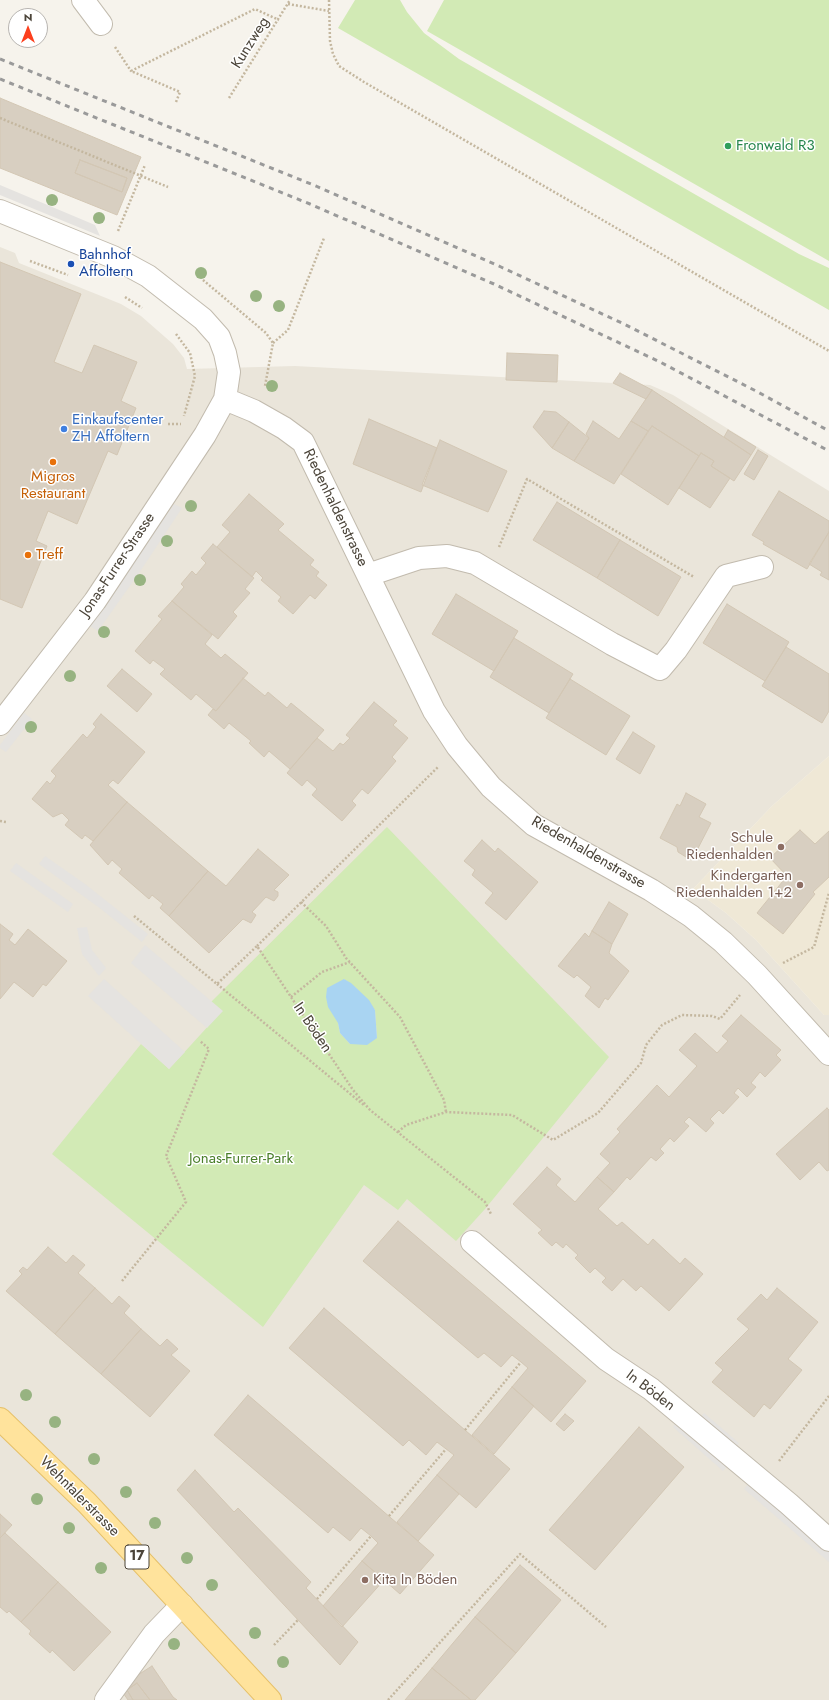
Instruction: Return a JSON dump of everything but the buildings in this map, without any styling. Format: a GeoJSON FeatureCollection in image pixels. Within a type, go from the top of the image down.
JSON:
{"type":"FeatureCollection","features":[{"type":"Feature","properties":{"kind":"main road","name":"Wehntalerstrasse"},"geometry":{"type":"LineString","coordinates":[[0,1420],[87,1503],[270,1700]]}},
{"type":"Feature","properties":{"kind":"street"},"geometry":{"type":"LineString","coordinates":[[83,0],[101,24]]}},
{"type":"Feature","properties":{"kind":"street"},"geometry":{"type":"LineString","coordinates":[[0,211],[113,257],[148,276],[203,319],[219,337],[225,353],[229,372],[225,399]]}},
{"type":"Feature","properties":{"kind":"street","name":"Riedenhaldenstrasse"},"geometry":{"type":"LineString","coordinates":[[225,399],[254,411],[284,428],[303,442],[434,711],[457,746],[491,787],[534,825],[651,890],[691,916],[723,942],[757,975],[829,1054]]}},
{"type":"Feature","properties":{"kind":"street","name":"Jonas-Furrer-Strasse"},"geometry":{"type":"LineString","coordinates":[[0,724],[95,601],[205,435],[225,399]]}},
{"type":"Feature","properties":{"kind":"street","name":"Riedenhaldenstrasse"},"geometry":{"type":"LineString","coordinates":[[368,575],[418,558],[448,556],[475,563],[612,644],[660,669],[726,576],[762,567]]}},
{"type":"Feature","properties":{"kind":"street","name":"In Böden"},"geometry":{"type":"LineString","coordinates":[[472,1242],[606,1359],[651,1390],[789,1504],[829,1540]]}},
{"type":"Feature","properties":{"kind":"street"},"geometry":{"type":"LineString","coordinates":[[106,1700],[154,1634],[182,1605]]}},
{"type":"Feature","properties":{"kind":"path","name":"Kunzweg"},"geometry":{"type":"LineString","coordinates":[[230,98],[290,0]]}},
{"type":"Feature","properties":{"kind":"path"},"geometry":{"type":"LineString","coordinates":[[330,0],[330,41],[333,54],[339,66],[364,82],[829,351]]}},
{"type":"Feature","properties":{"kind":"path"},"geometry":{"type":"LineString","coordinates":[[288,4],[329,11]]}},
{"type":"Feature","properties":{"kind":"path"},"geometry":{"type":"LineString","coordinates":[[176,102],[180,92],[130,71],[255,9],[279,20]]}},
{"type":"Feature","properties":{"kind":"path"},"geometry":{"type":"LineString","coordinates":[[0,118],[168,187]]}},
{"type":"Feature","properties":{"kind":"path"},"geometry":{"type":"LineString","coordinates":[[117,233],[145,165]]}},
{"type":"Feature","properties":{"kind":"path"},"geometry":{"type":"LineString","coordinates":[[264,386],[273,343],[288,330],[324,238]]}},
{"type":"Feature","properties":{"kind":"path"},"geometry":{"type":"LineString","coordinates":[[30,261],[68,275]]}},
{"type":"Feature","properties":{"kind":"path"},"geometry":{"type":"LineString","coordinates":[[203,280],[266,333],[273,343]]}},
{"type":"Feature","properties":{"kind":"path"},"geometry":{"type":"LineString","coordinates":[[125,297],[145,310]]}},
{"type":"Feature","properties":{"kind":"path"},"geometry":{"type":"LineString","coordinates":[[172,330],[190,353],[196,376],[184,414],[184,419]]}},
{"type":"Feature","properties":{"kind":"path"},"geometry":{"type":"LineString","coordinates":[[168,424],[185,424]]}},
{"type":"Feature","properties":{"kind":"path"},"geometry":{"type":"LineString","coordinates":[[489,571],[527,479],[716,591]]}},
{"type":"Feature","properties":{"kind":"path"},"geometry":{"type":"LineString","coordinates":[[217,984],[445,761]]}},
{"type":"Feature","properties":{"kind":"path"},"geometry":{"type":"LineString","coordinates":[[0,821],[6,822]]}},
{"type":"Feature","properties":{"kind":"path"},"geometry":{"type":"LineString","coordinates":[[776,967],[814,947],[829,893]]}},
{"type":"Feature","properties":{"kind":"path"},"geometry":{"type":"LineString","coordinates":[[301,902],[326,926],[350,962],[400,1017],[444,1100],[446,1112]]}},
{"type":"Feature","properties":{"kind":"path"},"geometry":{"type":"LineString","coordinates":[[134,916],[370,1110]]}},
{"type":"Feature","properties":{"kind":"path","name":"In Böden"},"geometry":{"type":"LineString","coordinates":[[257,946],[353,1090],[370,1110],[485,1202],[491,1214]]}},
{"type":"Feature","properties":{"kind":"path"},"geometry":{"type":"LineString","coordinates":[[291,997],[322,972],[350,962]]}},
{"type":"Feature","properties":{"kind":"path"},"geometry":{"type":"LineString","coordinates":[[398,1132],[406,1125],[446,1112],[512,1115],[553,1140],[598,1113],[641,1063],[646,1045],[662,1025],[682,1015],[712,1016],[720,1019],[745,989]]}},
{"type":"Feature","properties":{"kind":"path"},"geometry":{"type":"LineString","coordinates":[[122,1281],[186,1202],[166,1156],[209,1049],[200,1041]]}},
{"type":"Feature","properties":{"kind":"path"},"geometry":{"type":"LineString","coordinates":[[466,1430],[521,1362]]}},
{"type":"Feature","properties":{"kind":"path"},"geometry":{"type":"LineString","coordinates":[[776,1466],[829,1396]]}},
{"type":"Feature","properties":{"kind":"path"},"geometry":{"type":"LineString","coordinates":[[389,1516],[446,1449]]}},
{"type":"Feature","properties":{"kind":"path"},"geometry":{"type":"LineString","coordinates":[[316,1599],[371,1536]]}},
{"type":"Feature","properties":{"kind":"path"},"geometry":{"type":"LineString","coordinates":[[388,1700],[520,1554],[606,1627]]}},
{"type":"Feature","properties":{"kind":"path"},"geometry":{"type":"LineString","coordinates":[[274,1646],[298,1620]]}},
{"type":"Feature","properties":{"kind":"shaded area"},"geometry":{"type":"Polygon","coordinates":[[[0,185],[95,225],[100,236],[0,195],[0,185]]]}},
{"type":"Feature","properties":{"kind":"shaded area"},"geometry":{"type":"Polygon","coordinates":[[[0,247],[15,253],[19,263],[121,304],[141,316],[173,344],[184,358],[187,369],[295,366],[650,385],[673,395],[829,491],[829,756],[772,806],[693,889],[726,913],[756,940],[824,1015],[829,1015],[829,1700],[0,1700],[0,247]]]}},
{"type":"Feature","properties":{"kind":"shaded area"},"geometry":{"type":"Polygon","coordinates":[[[174,504],[182,508],[139,573],[98,631],[90,626],[174,504]]]}},
{"type":"Feature","properties":{"kind":"shaded area"},"geometry":{"type":"Polygon","coordinates":[[[24,713],[32,719],[6,752],[0,748],[0,745],[24,713]]]}},
{"type":"Feature","properties":{"kind":"shaded area","name":"Schule Riedenhalden"},"geometry":{"type":"Polygon","coordinates":[[[829,756],[829,1015],[824,1015],[756,940],[726,913],[693,889],[772,806],[829,756]]]}},
{"type":"Feature","properties":{"kind":"shaded area"},"geometry":{"type":"Polygon","coordinates":[[[45,856],[85,884],[148,934],[142,942],[101,909],[39,864],[45,856]]]}},
{"type":"Feature","properties":{"kind":"shaded area"},"geometry":{"type":"Polygon","coordinates":[[[16,863],[73,904],[68,912],[10,871],[16,863]]]}},
{"type":"Feature","properties":{"kind":"shaded area"},"geometry":{"type":"Polygon","coordinates":[[[87,927],[92,950],[106,968],[99,976],[82,954],[77,928],[87,927]]]}},
{"type":"Feature","properties":{"kind":"shaded area"},"geometry":{"type":"Polygon","coordinates":[[[145,945],[223,1011],[207,1028],[131,963],[145,945]]]}},
{"type":"Feature","properties":{"kind":"shaded area"},"geometry":{"type":"Polygon","coordinates":[[[104,979],[185,1052],[169,1069],[88,996],[104,979]]]}},
{"type":"Feature","properties":{"kind":"shaded area"},"geometry":{"type":"Polygon","coordinates":[[[704,1413],[739,1443],[733,1450],[698,1420],[704,1413]]]}},
{"type":"Feature","properties":{"kind":"shaded area"},"geometry":{"type":"Polygon","coordinates":[[[678,1420],[729,1464],[723,1471],[673,1427],[678,1420]]]}},
{"type":"Feature","properties":{"kind":"shaded area"},"geometry":{"type":"Polygon","coordinates":[[[750,1482],[829,1550],[829,1562],[744,1489],[750,1482]]]}},
{"type":"Feature","properties":{"kind":"green space"},"geometry":{"type":"Polygon","coordinates":[[[355,0],[400,0],[407,12],[424,33],[459,59],[799,254],[829,268],[829,310],[338,28],[355,0]]]}},
{"type":"Feature","properties":{"kind":"green space","name":"Fronwald R3"},"geometry":{"type":"Polygon","coordinates":[[[444,0],[829,0],[829,261],[427,31],[444,0]]]}},
{"type":"Feature","properties":{"kind":"green space","name":"Jonas-Furrer-Park"},"geometry":{"type":"Polygon","coordinates":[[[387,827],[609,1057],[485,1209],[456,1241],[407,1199],[398,1210],[364,1185],[263,1327],[52,1154],[141,1044],[169,1069],[222,1011],[211,1002],[387,827]],[[344,979],[338,1023],[340,1033],[350,1044],[377,1038],[375,1010],[356,988],[344,979]]]}},
{"type":"Feature","properties":{"kind":"water"},"geometry":{"type":"Polygon","coordinates":[[[344,979],[351,983],[369,1000],[375,1010],[377,1038],[367,1045],[350,1044],[340,1033],[338,1023],[328,1007],[326,997],[327,988],[344,979]]]}},
{"type":"Feature","properties":{"kind":"railway"},"geometry":{"type":"LineString","coordinates":[[0,59],[316,186],[501,267],[624,324],[756,391],[829,431]]}},
{"type":"Feature","properties":{"kind":"railway"},"geometry":{"type":"LineString","coordinates":[[0,79],[310,204],[494,284],[660,362],[829,451]]}},
{"type":"Feature","properties":{"kind":"place","name":"Fronwald R3"},"geometry":{"type":"Point","coordinates":[728,146]}},
{"type":"Feature","properties":{"kind":"place","name":"Bahnhof Affoltern"},"geometry":{"type":"Point","coordinates":[71,264]}},
{"type":"Feature","properties":{"kind":"place","name":"Einkaufscenter ZH Affoltern"},"geometry":{"type":"Point","coordinates":[64,429]}},
{"type":"Feature","properties":{"kind":"place","name":"Migros Restaurant"},"geometry":{"type":"Point","coordinates":[53,462]}},
{"type":"Feature","properties":{"kind":"place","name":"Treff"},"geometry":{"type":"Point","coordinates":[28,555]}},
{"type":"Feature","properties":{"kind":"place","name":"Schule Riedenhalden"},"geometry":{"type":"Point","coordinates":[781,847]}},
{"type":"Feature","properties":{"kind":"place","name":"Kindergarten Riedenhalden 1+2"},"geometry":{"type":"Point","coordinates":[800,885]}},
{"type":"Feature","properties":{"kind":"place","name":"Kita In Böden"},"geometry":{"type":"Point","coordinates":[365,1580]}}]}
